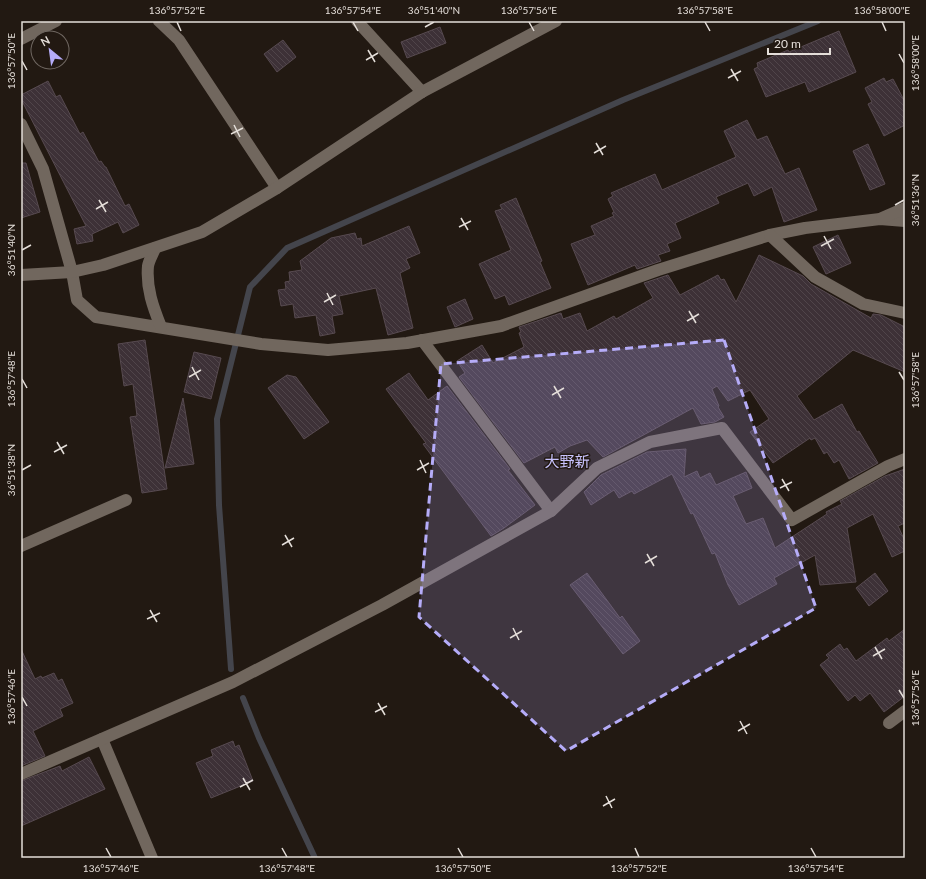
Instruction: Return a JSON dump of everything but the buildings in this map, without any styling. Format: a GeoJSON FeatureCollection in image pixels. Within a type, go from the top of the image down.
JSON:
{"type":"FeatureCollection","features":[{"type":"Feature","properties":{"kind":"street"},"geometry":{"type":"LineString","coordinates":[[21,39],[56,21]]}},
{"type":"Feature","properties":{"kind":"street"},"geometry":{"type":"LineString","coordinates":[[158,21],[179,40],[277,188]]}},
{"type":"Feature","properties":{"kind":"street"},"geometry":{"type":"LineString","coordinates":[[356,21],[422,92]]}},
{"type":"Feature","properties":{"kind":"street"},"geometry":{"type":"LineString","coordinates":[[21,275],[72,272],[103,265],[202,232],[277,188],[422,92],[556,21]]}},
{"type":"Feature","properties":{"kind":"street"},"geometry":{"type":"LineString","coordinates":[[21,124],[43,170],[72,272],[77,300],[96,317],[261,344],[328,350],[407,343],[501,326],[658,270],[770,235],[805,228],[880,219],[905,221]]}},
{"type":"Feature","properties":{"kind":"street"},"geometry":{"type":"LineString","coordinates":[[880,219],[905,208]]}},
{"type":"Feature","properties":{"kind":"street"},"geometry":{"type":"LineString","coordinates":[[770,235],[815,277],[863,304],[905,313]]}},
{"type":"Feature","properties":{"kind":"street"},"geometry":{"type":"LineString","coordinates":[[155,248],[148,265],[149,293],[151,303],[161,327]]}},
{"type":"Feature","properties":{"kind":"street"},"geometry":{"type":"LineString","coordinates":[[422,340],[551,511]]}},
{"type":"Feature","properties":{"kind":"street"},"geometry":{"type":"LineString","coordinates":[[21,774],[233,682],[382,605],[551,511],[597,468],[650,442],[722,428],[792,520],[888,466],[905,459]]}},
{"type":"Feature","properties":{"kind":"street"},"geometry":{"type":"LineString","coordinates":[[21,546],[126,500]]}},
{"type":"Feature","properties":{"kind":"street"},"geometry":{"type":"LineString","coordinates":[[889,723],[905,711]]}},
{"type":"Feature","properties":{"kind":"street"},"geometry":{"type":"LineString","coordinates":[[102,739],[152,858]]}},
{"type":"Feature","properties":{"kind":"highlighted area"},"geometry":{"type":"Polygon","coordinates":[[[724,340],[816,608],[566,751],[419,617],[441,364],[724,340]]]}},
{"type":"Feature","properties":{"kind":"waterway"},"geometry":{"type":"LineString","coordinates":[[231,669],[219,505],[217,419],[250,287],[287,248],[623,100],[818,21]]}},
{"type":"Feature","properties":{"kind":"waterway"},"geometry":{"type":"LineString","coordinates":[[243,698],[259,738],[315,858]]}},
{"type":"Feature","properties":{"kind":"district","name":"大野新"},"geometry":{"type":"Point","coordinates":[567,461]}}]}
